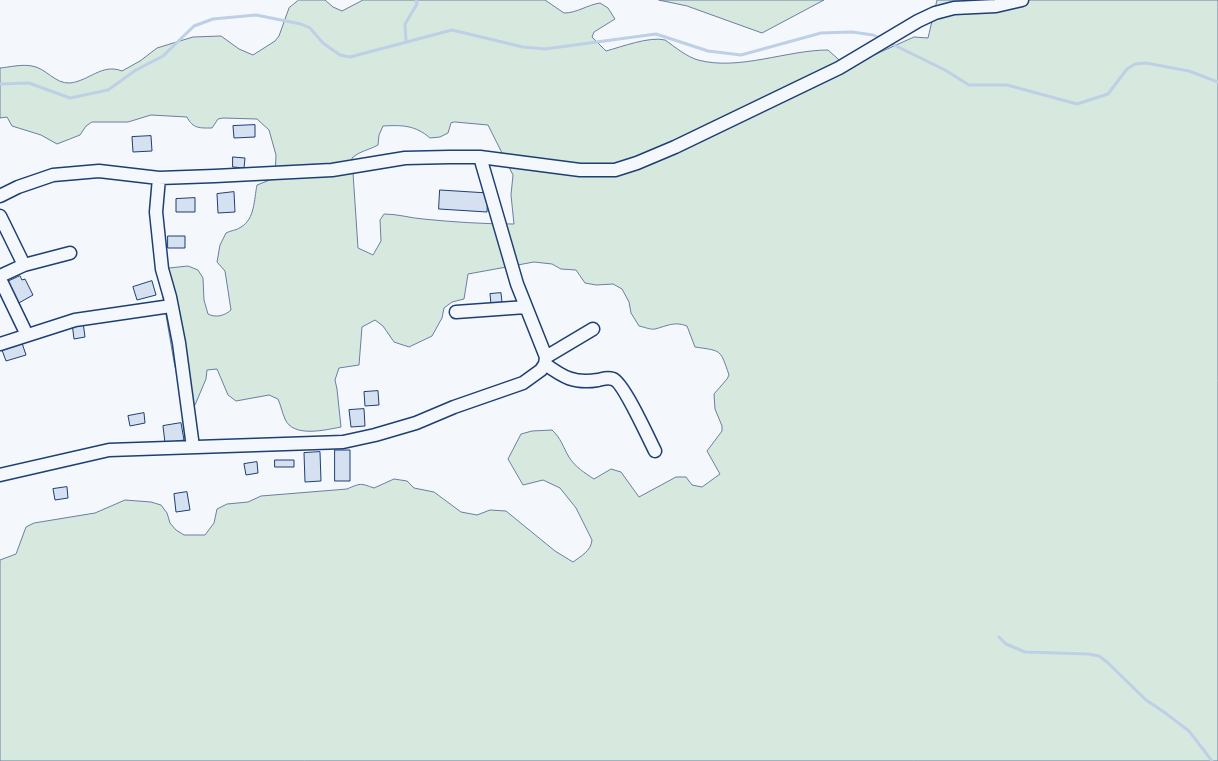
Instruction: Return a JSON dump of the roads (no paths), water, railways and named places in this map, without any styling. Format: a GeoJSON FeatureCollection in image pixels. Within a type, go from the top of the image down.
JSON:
{"type":"FeatureCollection","features":[{"type":"Feature","properties":{"kind":"street"},"geometry":{"type":"LineString","coordinates":[[0,196],[18,187],[53,175],[99,170],[159,178],[332,170],[405,158],[480,158],[580,170],[615,170],[637,164],[675,147],[839,68],[918,21],[954,8],[996,6],[1022,0]]}},
{"type":"Feature","properties":{"kind":"street"},"geometry":{"type":"LineString","coordinates":[[480,158],[496,214],[545,360],[570,380],[611,378],[616,381],[624,390],[655,451]]}},
{"type":"Feature","properties":{"kind":"street"},"geometry":{"type":"LineString","coordinates":[[159,178],[156,212],[159,246],[162,269],[179,343],[193,447]]}},
{"type":"Feature","properties":{"kind":"street"},"geometry":{"type":"LineString","coordinates":[[0,216],[24,265]]}},
{"type":"Feature","properties":{"kind":"street"},"geometry":{"type":"LineString","coordinates":[[27,335],[0,278],[24,265],[70,253]]}},
{"type":"Feature","properties":{"kind":"street"},"geometry":{"type":"LineString","coordinates":[[0,344],[75,320],[171,306]]}},
{"type":"Feature","properties":{"kind":"street"},"geometry":{"type":"LineString","coordinates":[[456,312],[526,307]]}},
{"type":"Feature","properties":{"kind":"street"},"geometry":{"type":"LineString","coordinates":[[0,475],[109,450],[343,442],[375,435],[416,423],[454,407],[523,383],[535,376],[545,360],[593,329]]}},
{"type":"Feature","properties":{"kind":"waterway"},"geometry":{"type":"LineString","coordinates":[[406,41],[405,24],[417,4],[416,0]]}},
{"type":"Feature","properties":{"kind":"waterway"},"geometry":{"type":"LineString","coordinates":[[0,84],[29,83],[70,98],[108,90],[136,70],[163,56],[194,26],[213,19],[256,15],[301,24],[310,28],[323,43],[340,55],[350,57],[452,30],[523,47],[545,49],[656,34],[708,51],[741,55],[821,33],[852,32],[873,35],[882,39]]}},
{"type":"Feature","properties":{"kind":"waterway"},"geometry":{"type":"LineString","coordinates":[[890,43],[945,70],[969,85],[1007,85],[1077,104],[1108,94],[1127,69],[1135,64],[1146,63],[1189,71],[1218,82]]}},
{"type":"Feature","properties":{"kind":"waterway"},"geometry":{"type":"LineString","coordinates":[[999,637],[1006,644],[1025,652],[1099,656],[1146,700],[1189,731],[1212,761]]}}]}
